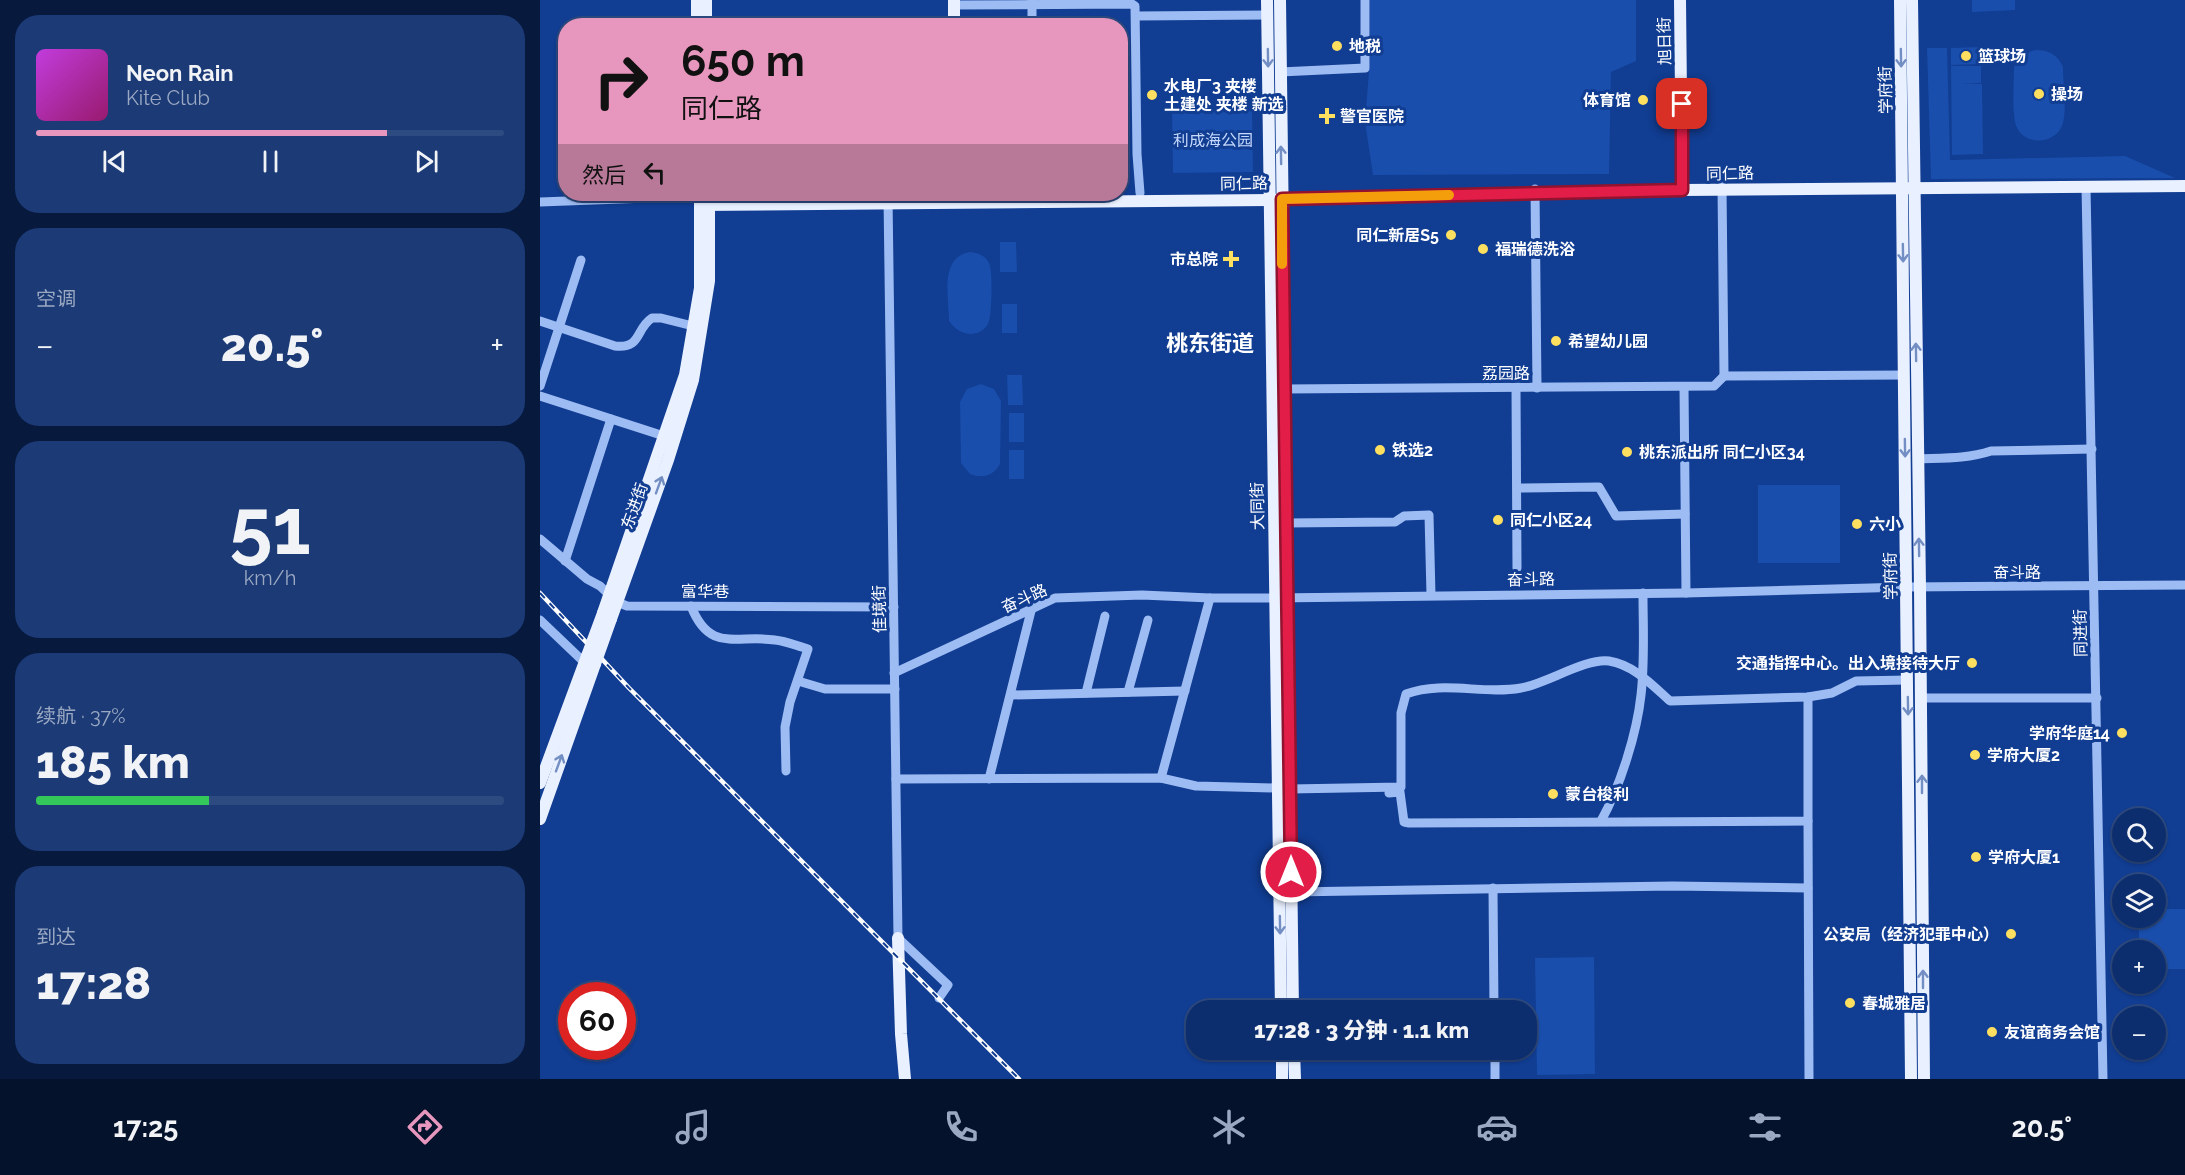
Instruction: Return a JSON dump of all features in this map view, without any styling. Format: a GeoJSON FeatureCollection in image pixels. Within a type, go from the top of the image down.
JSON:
{"type":"FeatureCollection","features":[{"type":"Feature","properties":{"kind":"main road"},"geometry":{"type":"LineString","coordinates":[[697,0],[697,18]]}},
{"type":"Feature","properties":{"kind":"main road"},"geometry":{"type":"LineString","coordinates":[[706,0],[706,18]]}},
{"type":"Feature","properties":{"kind":"main road","name":"大同街"},"geometry":{"type":"LineString","coordinates":[[1267,0],[1284,389],[1286,523],[1280,598]]}},
{"type":"Feature","properties":{"kind":"main road","name":"大同街"},"geometry":{"type":"LineString","coordinates":[[1280,0],[1276,195],[1280,598],[1293,1000]]}},
{"type":"Feature","properties":{"kind":"main road","name":"旭日街"},"geometry":{"type":"LineString","coordinates":[[1680,0],[1682,188]]}},
{"type":"Feature","properties":{"kind":"main road","name":"学府街"},"geometry":{"type":"LineString","coordinates":[[1900,0],[1918,459],[1924,1079]]}},
{"type":"Feature","properties":{"kind":"main road","name":"学府街"},"geometry":{"type":"LineString","coordinates":[[1911,1079],[1904,375],[1912,0]]}},
{"type":"Feature","properties":{"kind":"main road"},"geometry":{"type":"LineString","coordinates":[[954,2],[954,18]]}},
{"type":"Feature","properties":{"kind":"main road","name":"同仁路"},"geometry":{"type":"LineString","coordinates":[[1128,196],[1908,185],[2185,184]]}},
{"type":"Feature","properties":{"kind":"main road","name":"同仁路"},"geometry":{"type":"LineString","coordinates":[[1908,185],[2086,187],[2185,184]]}},
{"type":"Feature","properties":{"kind":"main road","name":"同仁路"},"geometry":{"type":"LineString","coordinates":[[1128,194],[1276,195]]}},
{"type":"Feature","properties":{"kind":"main road","name":"东进街"},"geometry":{"type":"LineString","coordinates":[[614,598],[685,375],[699,288],[704,201]]}},
{"type":"Feature","properties":{"kind":"main road","name":"东进街"},"geometry":{"type":"LineString","coordinates":[[540,783],[668,460],[693,380],[709,281],[704,201]]}},
{"type":"Feature","properties":{"kind":"main road","name":"东进街"},"geometry":{"type":"LineString","coordinates":[[540,819],[589,661]]}},
{"type":"Feature","properties":{"kind":"main road","name":"大同街"},"geometry":{"type":"LineString","coordinates":[[1281,1000],[1286,790]]}},
{"type":"Feature","properties":{"kind":"main road"},"geometry":{"type":"LineString","coordinates":[[898,938],[905,1079]]}},
{"type":"Feature","properties":{"kind":"main road"},"geometry":{"type":"LineString","coordinates":[[1282,1060],[1282,1079]]}},
{"type":"Feature","properties":{"kind":"main road"},"geometry":{"type":"LineString","coordinates":[[1294,1060],[1295,1079]]}},
{"type":"Feature","properties":{"kind":"street"},"geometry":{"type":"LineString","coordinates":[[1280,72],[1365,68],[1365,0]]}},
{"type":"Feature","properties":{"kind":"street"},"geometry":{"type":"LineString","coordinates":[[954,2],[1126,2],[1135,6],[1137,154],[1140,193]]}},
{"type":"Feature","properties":{"kind":"street"},"geometry":{"type":"LineString","coordinates":[[1032,2],[1032,18]]}},
{"type":"Feature","properties":{"kind":"street"},"geometry":{"type":"LineString","coordinates":[[1136,16],[1267,15]]}},
{"type":"Feature","properties":{"kind":"street","name":"同进街"},"geometry":{"type":"LineString","coordinates":[[2086,187],[2103,1079]]}},
{"type":"Feature","properties":{"kind":"street"},"geometry":{"type":"LineString","coordinates":[[1722,188],[1724,376],[1904,375]]}},
{"type":"Feature","properties":{"kind":"street"},"geometry":{"type":"LineString","coordinates":[[1535,190],[1537,388]]}},
{"type":"Feature","properties":{"kind":"street"},"geometry":{"type":"LineString","coordinates":[[540,202],[595,201]]}},
{"type":"Feature","properties":{"kind":"street","name":"佳境街"},"geometry":{"type":"LineString","coordinates":[[888,201],[898,938]]}},
{"type":"Feature","properties":{"kind":"street"},"geometry":{"type":"LineString","coordinates":[[540,386],[581,260]]}},
{"type":"Feature","properties":{"kind":"street"},"geometry":{"type":"LineString","coordinates":[[540,321],[624,347],[637,339],[642,327],[652,318],[693,326]]}},
{"type":"Feature","properties":{"kind":"street","name":"荔园路"},"geometry":{"type":"LineString","coordinates":[[1284,389],[1714,387],[1724,376]]}},
{"type":"Feature","properties":{"kind":"street"},"geometry":{"type":"LineString","coordinates":[[1684,387],[1686,593]]}},
{"type":"Feature","properties":{"kind":"street"},"geometry":{"type":"LineString","coordinates":[[1516,388],[1517,568]]}},
{"type":"Feature","properties":{"kind":"street"},"geometry":{"type":"LineString","coordinates":[[540,396],[664,436]]}},
{"type":"Feature","properties":{"kind":"street"},"geometry":{"type":"LineString","coordinates":[[565,561],[611,419]]}},
{"type":"Feature","properties":{"kind":"street"},"geometry":{"type":"LineString","coordinates":[[1918,459],[1968,457],[1991,451],[2092,449]]}},
{"type":"Feature","properties":{"kind":"street"},"geometry":{"type":"LineString","coordinates":[[1517,488],[1599,487],[1616,516],[1685,514]]}},
{"type":"Feature","properties":{"kind":"street"},"geometry":{"type":"LineString","coordinates":[[1286,523],[1395,522],[1404,516],[1429,515],[1431,595]]}},
{"type":"Feature","properties":{"kind":"street","name":"富华巷"},"geometry":{"type":"LineString","coordinates":[[540,539],[587,579],[627,606],[894,607]]}},
{"type":"Feature","properties":{"kind":"street","name":"奋斗路"},"geometry":{"type":"LineString","coordinates":[[894,673],[1055,598],[1142,595],[1280,598],[1686,593],[1907,587],[2185,585]]}},
{"type":"Feature","properties":{"kind":"street"},"geometry":{"type":"LineString","coordinates":[[1601,821],[1613,800],[1640,705],[1643,678],[1643,593]]}},
{"type":"Feature","properties":{"kind":"street"},"geometry":{"type":"LineString","coordinates":[[1161,778],[1210,598]]}},
{"type":"Feature","properties":{"kind":"street"},"geometry":{"type":"LineString","coordinates":[[691,606],[695,616],[710,634],[729,640],[775,640],[808,650],[790,702],[785,727],[786,771]]}},
{"type":"Feature","properties":{"kind":"street"},"geometry":{"type":"LineString","coordinates":[[989,779],[1030,611]]}},
{"type":"Feature","properties":{"kind":"street"},"geometry":{"type":"LineString","coordinates":[[1086,693],[1105,616]]}},
{"type":"Feature","properties":{"kind":"street"},"geometry":{"type":"LineString","coordinates":[[540,620],[589,661]]}},
{"type":"Feature","properties":{"kind":"street"},"geometry":{"type":"LineString","coordinates":[[1128,692],[1148,620]]}},
{"type":"Feature","properties":{"kind":"street"},"geometry":{"type":"LineString","coordinates":[[1286,790],[1401,787],[1401,713],[1407,694],[1418,689],[1441,687],[1498,691],[1524,688],[1588,664],[1605,661],[1620,663],[1643,678],[1670,701],[1808,697],[1832,693],[1857,681],[1907,680]]}},
{"type":"Feature","properties":{"kind":"street"},"geometry":{"type":"LineString","coordinates":[[798,681],[825,689],[895,689]]}},
{"type":"Feature","properties":{"kind":"street"},"geometry":{"type":"LineString","coordinates":[[1011,695],[1185,691]]}},
{"type":"Feature","properties":{"kind":"street"},"geometry":{"type":"LineString","coordinates":[[1808,697],[1809,1079]]}},
{"type":"Feature","properties":{"kind":"street"},"geometry":{"type":"LineString","coordinates":[[1921,698],[2097,698]]}},
{"type":"Feature","properties":{"kind":"street"},"geometry":{"type":"LineString","coordinates":[[896,779],[1161,778],[1196,786],[1400,792],[1404,822],[1409,823],[1808,821]]}},
{"type":"Feature","properties":{"kind":"street"},"geometry":{"type":"LineString","coordinates":[[1291,892],[1673,885],[1808,888]]}},
{"type":"Feature","properties":{"kind":"street"},"geometry":{"type":"LineString","coordinates":[[1493,888],[1494,1000]]}},
{"type":"Feature","properties":{"kind":"street"},"geometry":{"type":"LineString","coordinates":[[898,938],[948,985],[939,998]]}},
{"type":"Feature","properties":{"kind":"street"},"geometry":{"type":"LineString","coordinates":[[1495,1060],[1495,1079]]}},
{"type":"Feature","properties":{"kind":"green space"},"geometry":{"type":"Polygon","coordinates":[[[1370,0],[1636,0],[1636,61],[1611,72],[1609,174],[1373,175],[1365,122],[1370,58],[1370,0]]]}},
{"type":"Feature","properties":{"kind":"green space"},"geometry":{"type":"Polygon","coordinates":[[[1972,0],[2015,0],[2015,10],[1972,12],[1972,0]]]}},
{"type":"Feature","properties":{"kind":"green space","name":"篮球场"},"geometry":{"type":"Polygon","coordinates":[[[1981,47],[1981,64],[1951,65],[1951,48],[1981,47]]]}},
{"type":"Feature","properties":{"kind":"green space"},"geometry":{"type":"Polygon","coordinates":[[[1927,48],[1947,48],[1950,160],[2125,156],[2175,178],[1931,179],[1927,48]]]}},
{"type":"Feature","properties":{"kind":"green space","name":"操场"},"geometry":{"type":"Polygon","coordinates":[[[2035,50],[2052,54],[2063,67],[2063,123],[2054,136],[2039,140],[2024,136],[2018,130],[2014,109],[2014,67],[2023,56],[2035,50]]]}},
{"type":"Feature","properties":{"kind":"green space"},"geometry":{"type":"Polygon","coordinates":[[[1951,66],[1981,66],[1981,83],[1962,84],[1982,84],[1983,154],[1952,155],[1951,66]]]}},
{"type":"Feature","properties":{"kind":"green space","name":"利成海公园"},"geometry":{"type":"Polygon","coordinates":[[[1252,106],[1253,172],[1173,173],[1172,107],[1252,106]]]}},
{"type":"Feature","properties":{"kind":"green space"},"geometry":{"type":"Polygon","coordinates":[[[1000,242],[1016,242],[1017,272],[1000,272],[1000,242]]]}},
{"type":"Feature","properties":{"kind":"green space"},"geometry":{"type":"Polygon","coordinates":[[[970,252],[981,255],[989,263],[991,284],[988,324],[974,334],[957,330],[949,321],[948,301],[950,270],[960,255],[970,252]]]}},
{"type":"Feature","properties":{"kind":"green space"},"geometry":{"type":"Polygon","coordinates":[[[1002,304],[1017,304],[1017,333],[1002,333],[1002,304]]]}},
{"type":"Feature","properties":{"kind":"green space"},"geometry":{"type":"Polygon","coordinates":[[[1007,375],[1022,375],[1023,405],[1008,405],[1007,375]]]}},
{"type":"Feature","properties":{"kind":"green space"},"geometry":{"type":"Polygon","coordinates":[[[981,384],[994,389],[1001,401],[1000,464],[991,474],[979,476],[970,474],[961,463],[960,402],[967,389],[981,384]]]}},
{"type":"Feature","properties":{"kind":"green space"},"geometry":{"type":"Polygon","coordinates":[[[1009,413],[1024,413],[1024,442],[1009,442],[1009,413]]]}},
{"type":"Feature","properties":{"kind":"green space"},"geometry":{"type":"Polygon","coordinates":[[[1009,450],[1024,450],[1024,479],[1009,479],[1009,450]]]}},
{"type":"Feature","properties":{"kind":"green space"},"geometry":{"type":"Polygon","coordinates":[[[1758,485],[1840,485],[1840,563],[1758,563],[1758,485]]]}},
{"type":"Feature","properties":{"kind":"green space"},"geometry":{"type":"Polygon","coordinates":[[[2166,909],[2185,909],[2185,969],[2166,969],[2166,940],[2139,940],[2139,928],[2166,928],[2166,909]]]}},
{"type":"Feature","properties":{"kind":"green space"},"geometry":{"type":"Polygon","coordinates":[[[1594,957],[1595,1074],[1537,1075],[1535,958],[1594,957]]]}},
{"type":"Feature","properties":{"kind":"railway"},"geometry":{"type":"LineString","coordinates":[[540,593],[629,688],[1019,1079]]}},
{"type":"Feature","properties":{"kind":"slow traffic"},"geometry":{"type":"LineString","coordinates":[[1282,264],[1282,199],[1449,195]]}},
{"type":"Feature","properties":{"kind":"place","name":"地税"},"geometry":{"type":"Point","coordinates":[1337,46]}},
{"type":"Feature","properties":{"kind":"place","name":"篮球场"},"geometry":{"type":"Point","coordinates":[1966,56]}},
{"type":"Feature","properties":{"kind":"place","name":"操场"},"geometry":{"type":"Point","coordinates":[2039,94]}},
{"type":"Feature","properties":{"kind":"place","name":"水电厂3 夹楼 土建处 夹楼 新选"},"geometry":{"type":"Point","coordinates":[1152,95]}},
{"type":"Feature","properties":{"kind":"place","name":"体育馆"},"geometry":{"type":"Point","coordinates":[1643,100]}},
{"type":"Feature","properties":{"kind":"place","name":"警官医院"},"geometry":{"type":"Point","coordinates":[1327,116]}},
{"type":"Feature","properties":{"kind":"place","name":"同仁新居S5"},"geometry":{"type":"Point","coordinates":[1451,235]}},
{"type":"Feature","properties":{"kind":"place","name":"福瑞德洗浴"},"geometry":{"type":"Point","coordinates":[1483,249]}},
{"type":"Feature","properties":{"kind":"place","name":"市总院"},"geometry":{"type":"Point","coordinates":[1231,259]}},
{"type":"Feature","properties":{"kind":"place","name":"希望幼儿园"},"geometry":{"type":"Point","coordinates":[1556,341]}},
{"type":"Feature","properties":{"kind":"place","name":"铁选2"},"geometry":{"type":"Point","coordinates":[1380,450]}},
{"type":"Feature","properties":{"kind":"place","name":"桃东派出所 同仁小区34"},"geometry":{"type":"Point","coordinates":[1627,452]}},
{"type":"Feature","properties":{"kind":"place","name":"同仁小区24"},"geometry":{"type":"Point","coordinates":[1498,520]}},
{"type":"Feature","properties":{"kind":"place","name":"六小"},"geometry":{"type":"Point","coordinates":[1857,524]}},
{"type":"Feature","properties":{"kind":"place","name":"交通指挥中心。出入境接待大厅"},"geometry":{"type":"Point","coordinates":[1972,663]}},
{"type":"Feature","properties":{"kind":"place","name":"学府华庭14"},"geometry":{"type":"Point","coordinates":[2122,733]}},
{"type":"Feature","properties":{"kind":"place","name":"学府大厦2"},"geometry":{"type":"Point","coordinates":[1975,755]}},
{"type":"Feature","properties":{"kind":"place","name":"蒙台梭利"},"geometry":{"type":"Point","coordinates":[1553,794]}},
{"type":"Feature","properties":{"kind":"place","name":"学府大厦1"},"geometry":{"type":"Point","coordinates":[1976,857]}},
{"type":"Feature","properties":{"kind":"place","name":"公安局（经济犯罪中心）"},"geometry":{"type":"Point","coordinates":[2011,934]}},
{"type":"Feature","properties":{"kind":"place","name":"春城雅居"},"geometry":{"type":"Point","coordinates":[1850,1003]}},
{"type":"Feature","properties":{"kind":"place","name":"友谊商务会馆"},"geometry":{"type":"Point","coordinates":[1992,1032]}},
{"type":"Feature","properties":{"kind":"district","name":"桃东街道"},"geometry":{"type":"Point","coordinates":[1210,343]}},
{"type":"Feature","properties":{"kind":"route"},"geometry":{"type":"LineString","coordinates":[[1291,872],[1282,199],[1682,190],[1682,104]]}}]}
